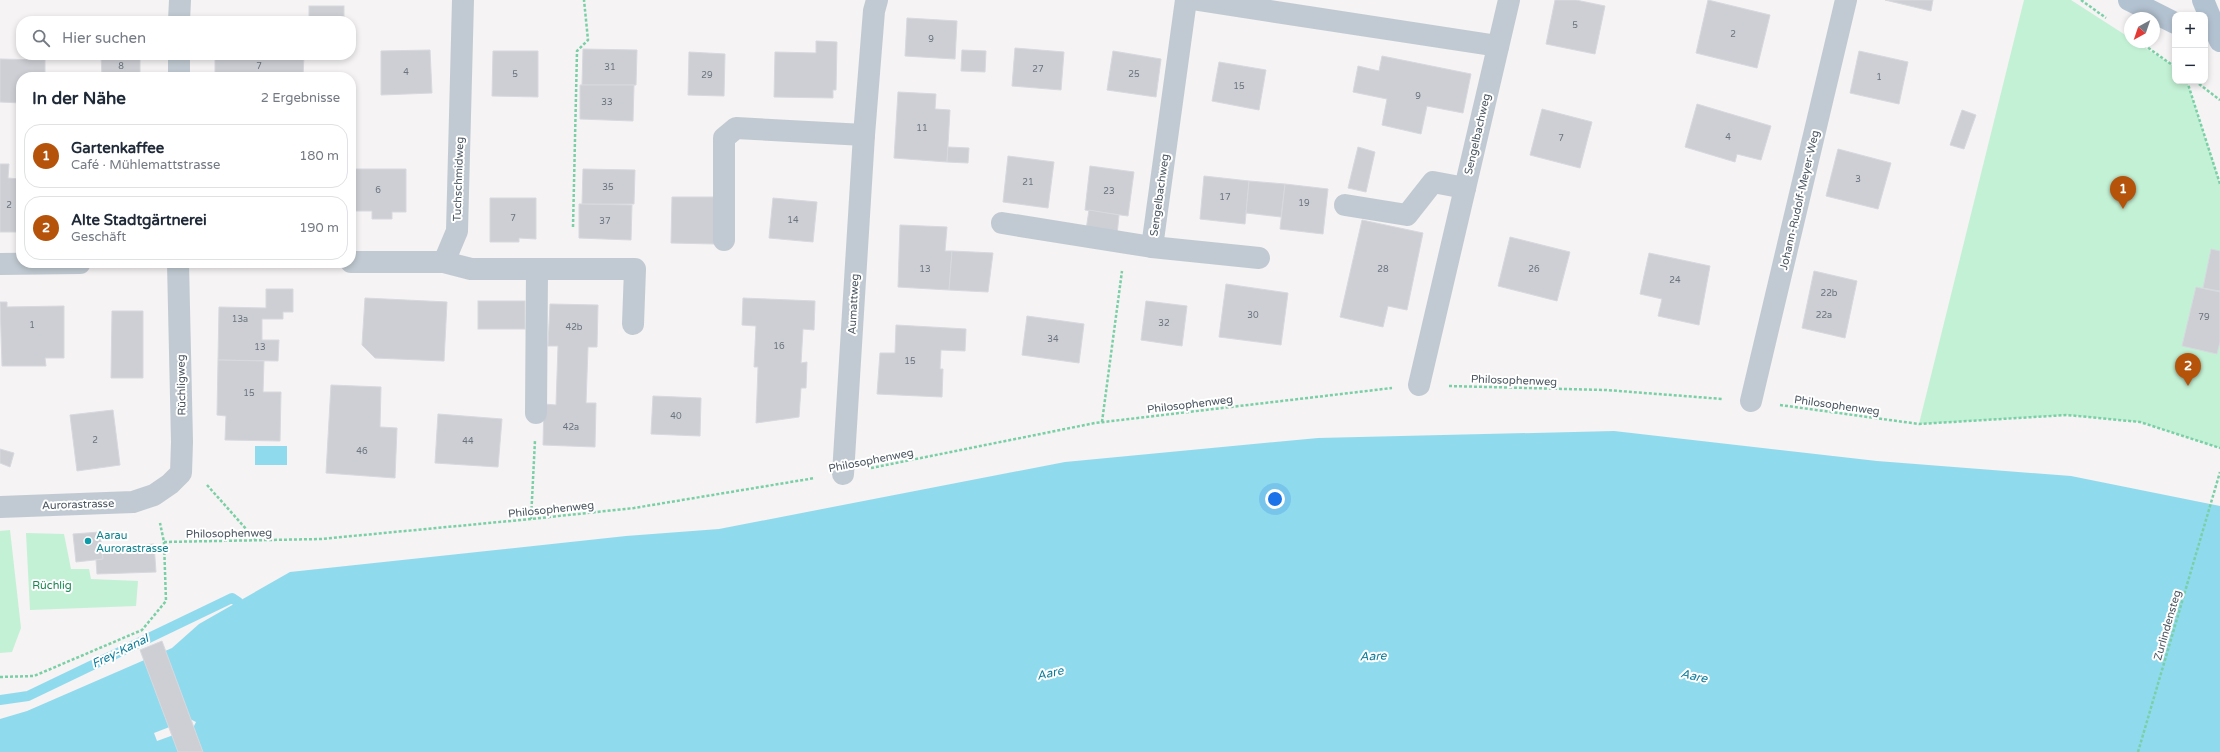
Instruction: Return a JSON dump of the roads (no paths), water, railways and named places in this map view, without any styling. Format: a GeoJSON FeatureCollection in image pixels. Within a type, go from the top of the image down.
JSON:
{"type":"FeatureCollection","features":[{"type":"Feature","properties":{"kind":"main road"},"geometry":{"type":"LineString","coordinates":[[2129,0],[2172,22]]}},
{"type":"Feature","properties":{"kind":"main road"},"geometry":{"type":"LineString","coordinates":[[2203,0],[2220,41]]}},
{"type":"Feature","properties":{"kind":"main road"},"geometry":{"type":"LineString","coordinates":[[2208,40],[2220,48]]}},
{"type":"Feature","properties":{"kind":"street"},"geometry":{"type":"LineString","coordinates":[[180,0],[180,16]]}},
{"type":"Feature","properties":{"kind":"street","name":"Tuchschmidweg"},"geometry":{"type":"LineString","coordinates":[[444,262],[457,231],[463,0]]}},
{"type":"Feature","properties":{"kind":"street","name":"Aumattweg"},"geometry":{"type":"LineString","coordinates":[[843,474],[864,135],[874,11],[877,0]]}},
{"type":"Feature","properties":{"kind":"street","name":"Sengelbachweg"},"geometry":{"type":"LineString","coordinates":[[1152,247],[1186,0]]}},
{"type":"Feature","properties":{"kind":"street"},"geometry":{"type":"LineString","coordinates":[[1198,0],[1498,46]]}},
{"type":"Feature","properties":{"kind":"street","name":"Sengelbachweg"},"geometry":{"type":"LineString","coordinates":[[1420,385],[1509,0]]}},
{"type":"Feature","properties":{"kind":"street","name":"Johann-Rudolf-Meyer-Weg"},"geometry":{"type":"LineString","coordinates":[[1751,401],[1846,0]]}},
{"type":"Feature","properties":{"kind":"street"},"geometry":{"type":"LineString","coordinates":[[179,60],[179,72]]}},
{"type":"Feature","properties":{"kind":"street"},"geometry":{"type":"LineString","coordinates":[[724,240],[724,138],[736,128],[864,135]]}},
{"type":"Feature","properties":{"kind":"street"},"geometry":{"type":"LineString","coordinates":[[1345,205],[1407,215],[1433,182],[1465,188]]}},
{"type":"Feature","properties":{"kind":"street"},"geometry":{"type":"LineString","coordinates":[[1002,223],[1152,247],[1259,258]]}},
{"type":"Feature","properties":{"kind":"street"},"geometry":{"type":"LineString","coordinates":[[356,262],[444,262],[471,269],[635,269],[633,324]]}},
{"type":"Feature","properties":{"kind":"street"},"geometry":{"type":"LineString","coordinates":[[0,264],[16,264]]}},
{"type":"Feature","properties":{"kind":"street","name":"Rüchligweg"},"geometry":{"type":"LineString","coordinates":[[154,494],[170,484],[181,473],[182,442],[178,268]]}},
{"type":"Feature","properties":{"kind":"street"},"geometry":{"type":"LineString","coordinates":[[536,413],[537,270]]}},
{"type":"Feature","properties":{"kind":"street","name":"Aurorastrasse"},"geometry":{"type":"LineString","coordinates":[[0,507],[133,502],[154,494]]}},
{"type":"Feature","properties":{"kind":"water","name":"Aare"},"geometry":{"type":"Polygon","coordinates":[[[1614,431],[1877,461],[2071,476],[2220,506],[2220,752],[0,752],[0,719],[27,711],[172,648],[199,624],[290,572],[626,536],[719,529],[1065,462],[1318,438],[1614,431]],[[190,719],[154,733],[157,741],[193,728],[196,722],[190,719]]]}},
{"type":"Feature","properties":{"kind":"water"},"geometry":{"type":"Polygon","coordinates":[[[255,446],[287,446],[287,465],[255,465],[255,446]]]}},
{"type":"Feature","properties":{"kind":"waterway","name":"Frey-Kanal"},"geometry":{"type":"LineString","coordinates":[[0,700],[28,696],[232,598],[238,602]]}},
{"type":"Feature","properties":{"kind":"place","name":"Gartenkaffee"},"geometry":{"type":"Point","coordinates":[2123,209]}},
{"type":"Feature","properties":{"kind":"place","name":"Alte Stadtgärtnerei"},"geometry":{"type":"Point","coordinates":[2188,386]}},
{"type":"Feature","properties":{"kind":"place","name":"Aarau Aurorastrasse"},"geometry":{"type":"Point","coordinates":[88,541]}},
{"type":"Feature","properties":{"kind":"park label","name":"Rüchlig"},"geometry":{"type":"Point","coordinates":[52,585]}}]}
